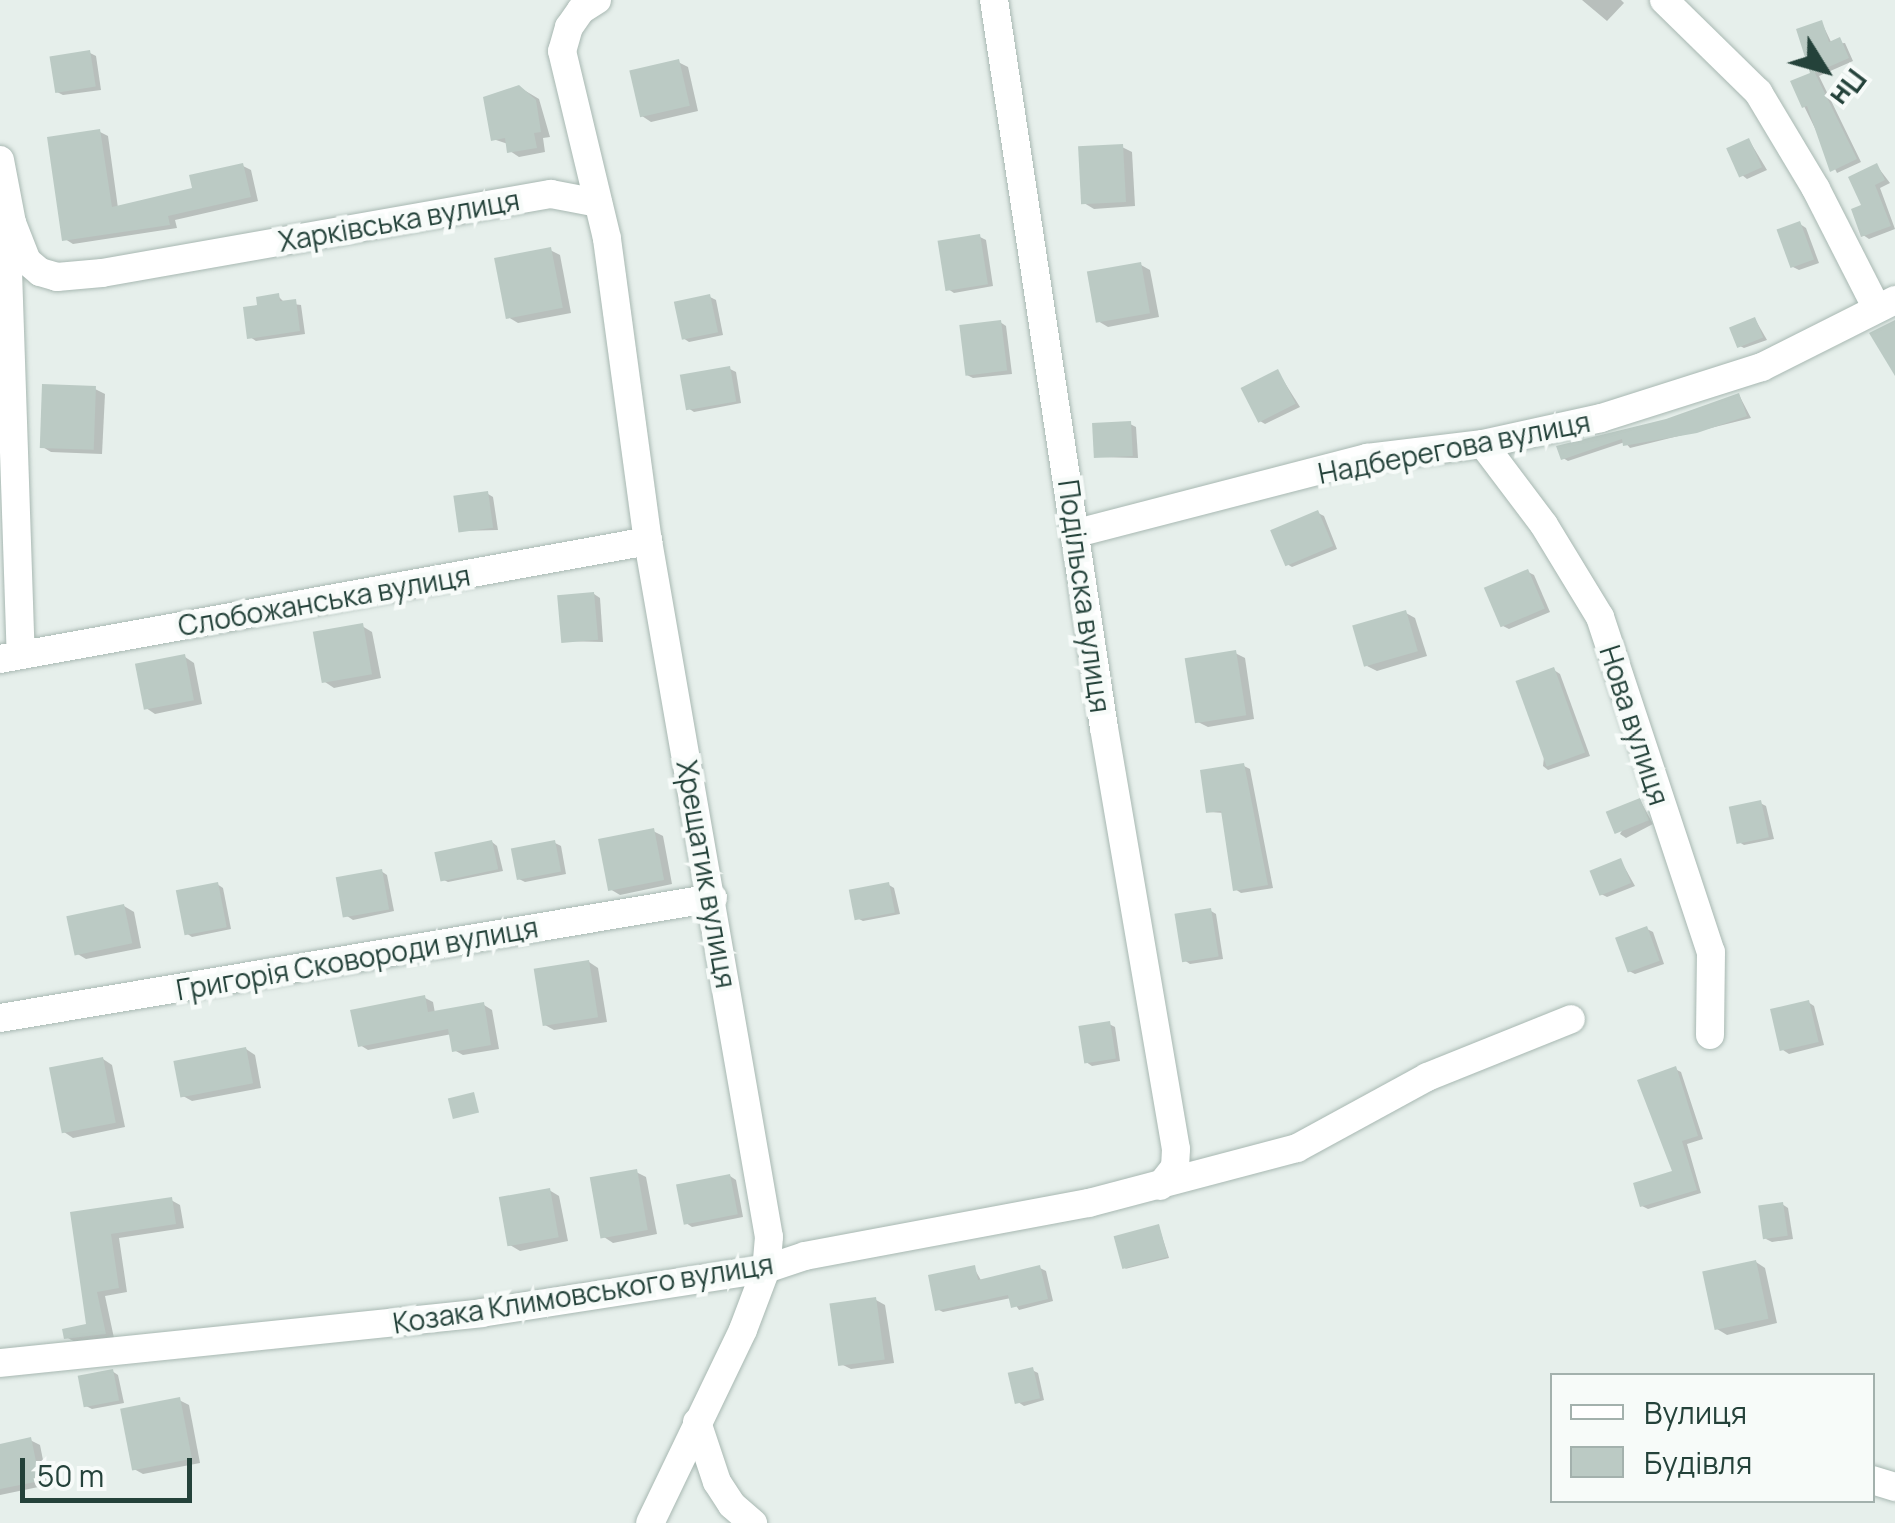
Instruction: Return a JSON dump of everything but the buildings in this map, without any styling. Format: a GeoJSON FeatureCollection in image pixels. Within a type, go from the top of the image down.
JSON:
{"type":"FeatureCollection","features":[{"type":"Feature","properties":{"kind":"street"},"geometry":{"type":"LineString","coordinates":[[597,0],[581,10],[569,27],[562,50],[598,202]]}},
{"type":"Feature","properties":{"kind":"street","name":"Подільска вулиця"},"geometry":{"type":"LineString","coordinates":[[994,0],[1106,746],[1176,1149],[1175,1167],[1160,1186]]}},
{"type":"Feature","properties":{"kind":"street","name":"Надберегова вулиця"},"geometry":{"type":"LineString","coordinates":[[1077,534],[1367,458],[1483,444],[1602,418],[1762,368],[1885,304],[1758,92],[1664,0]]}},
{"type":"Feature","properties":{"kind":"street"},"geometry":{"type":"LineString","coordinates":[[0,160],[12,223],[8,271],[11,657]]}},
{"type":"Feature","properties":{"kind":"street","name":"Харківська вулиця"},"geometry":{"type":"LineString","coordinates":[[12,223],[26,261],[40,272],[57,277],[102,273],[534,196],[568,194],[598,202]]}},
{"type":"Feature","properties":{"kind":"street","name":"Хрещатик вулиця"},"geometry":{"type":"LineString","coordinates":[[598,202],[648,542],[769,1237],[766,1269],[742,1330],[650,1523]]}},
{"type":"Feature","properties":{"kind":"street","name":"Нова вулиця"},"geometry":{"type":"LineString","coordinates":[[1483,444],[1544,525],[1600,617],[1711,952],[1710,1035]]}},
{"type":"Feature","properties":{"kind":"street","name":"Слобожанська вулиця"},"geometry":{"type":"LineString","coordinates":[[11,657],[648,542]]}},
{"type":"Feature","properties":{"kind":"street","name":"Григорія Сковороди вулиця"},"geometry":{"type":"LineString","coordinates":[[0,1018],[713,898]]}},
{"type":"Feature","properties":{"kind":"street"},"geometry":{"type":"LineString","coordinates":[[1160,1186],[1297,1148],[1427,1077],[1571,1019]]}},
{"type":"Feature","properties":{"kind":"street","name":"Козака Климовського вулиця"},"geometry":{"type":"LineString","coordinates":[[0,1363],[481,1314],[766,1269],[805,1256],[1160,1186]]}},
{"type":"Feature","properties":{"kind":"street"},"geometry":{"type":"LineString","coordinates":[[697,1422],[717,1482],[732,1505],[754,1523]]}}]}
